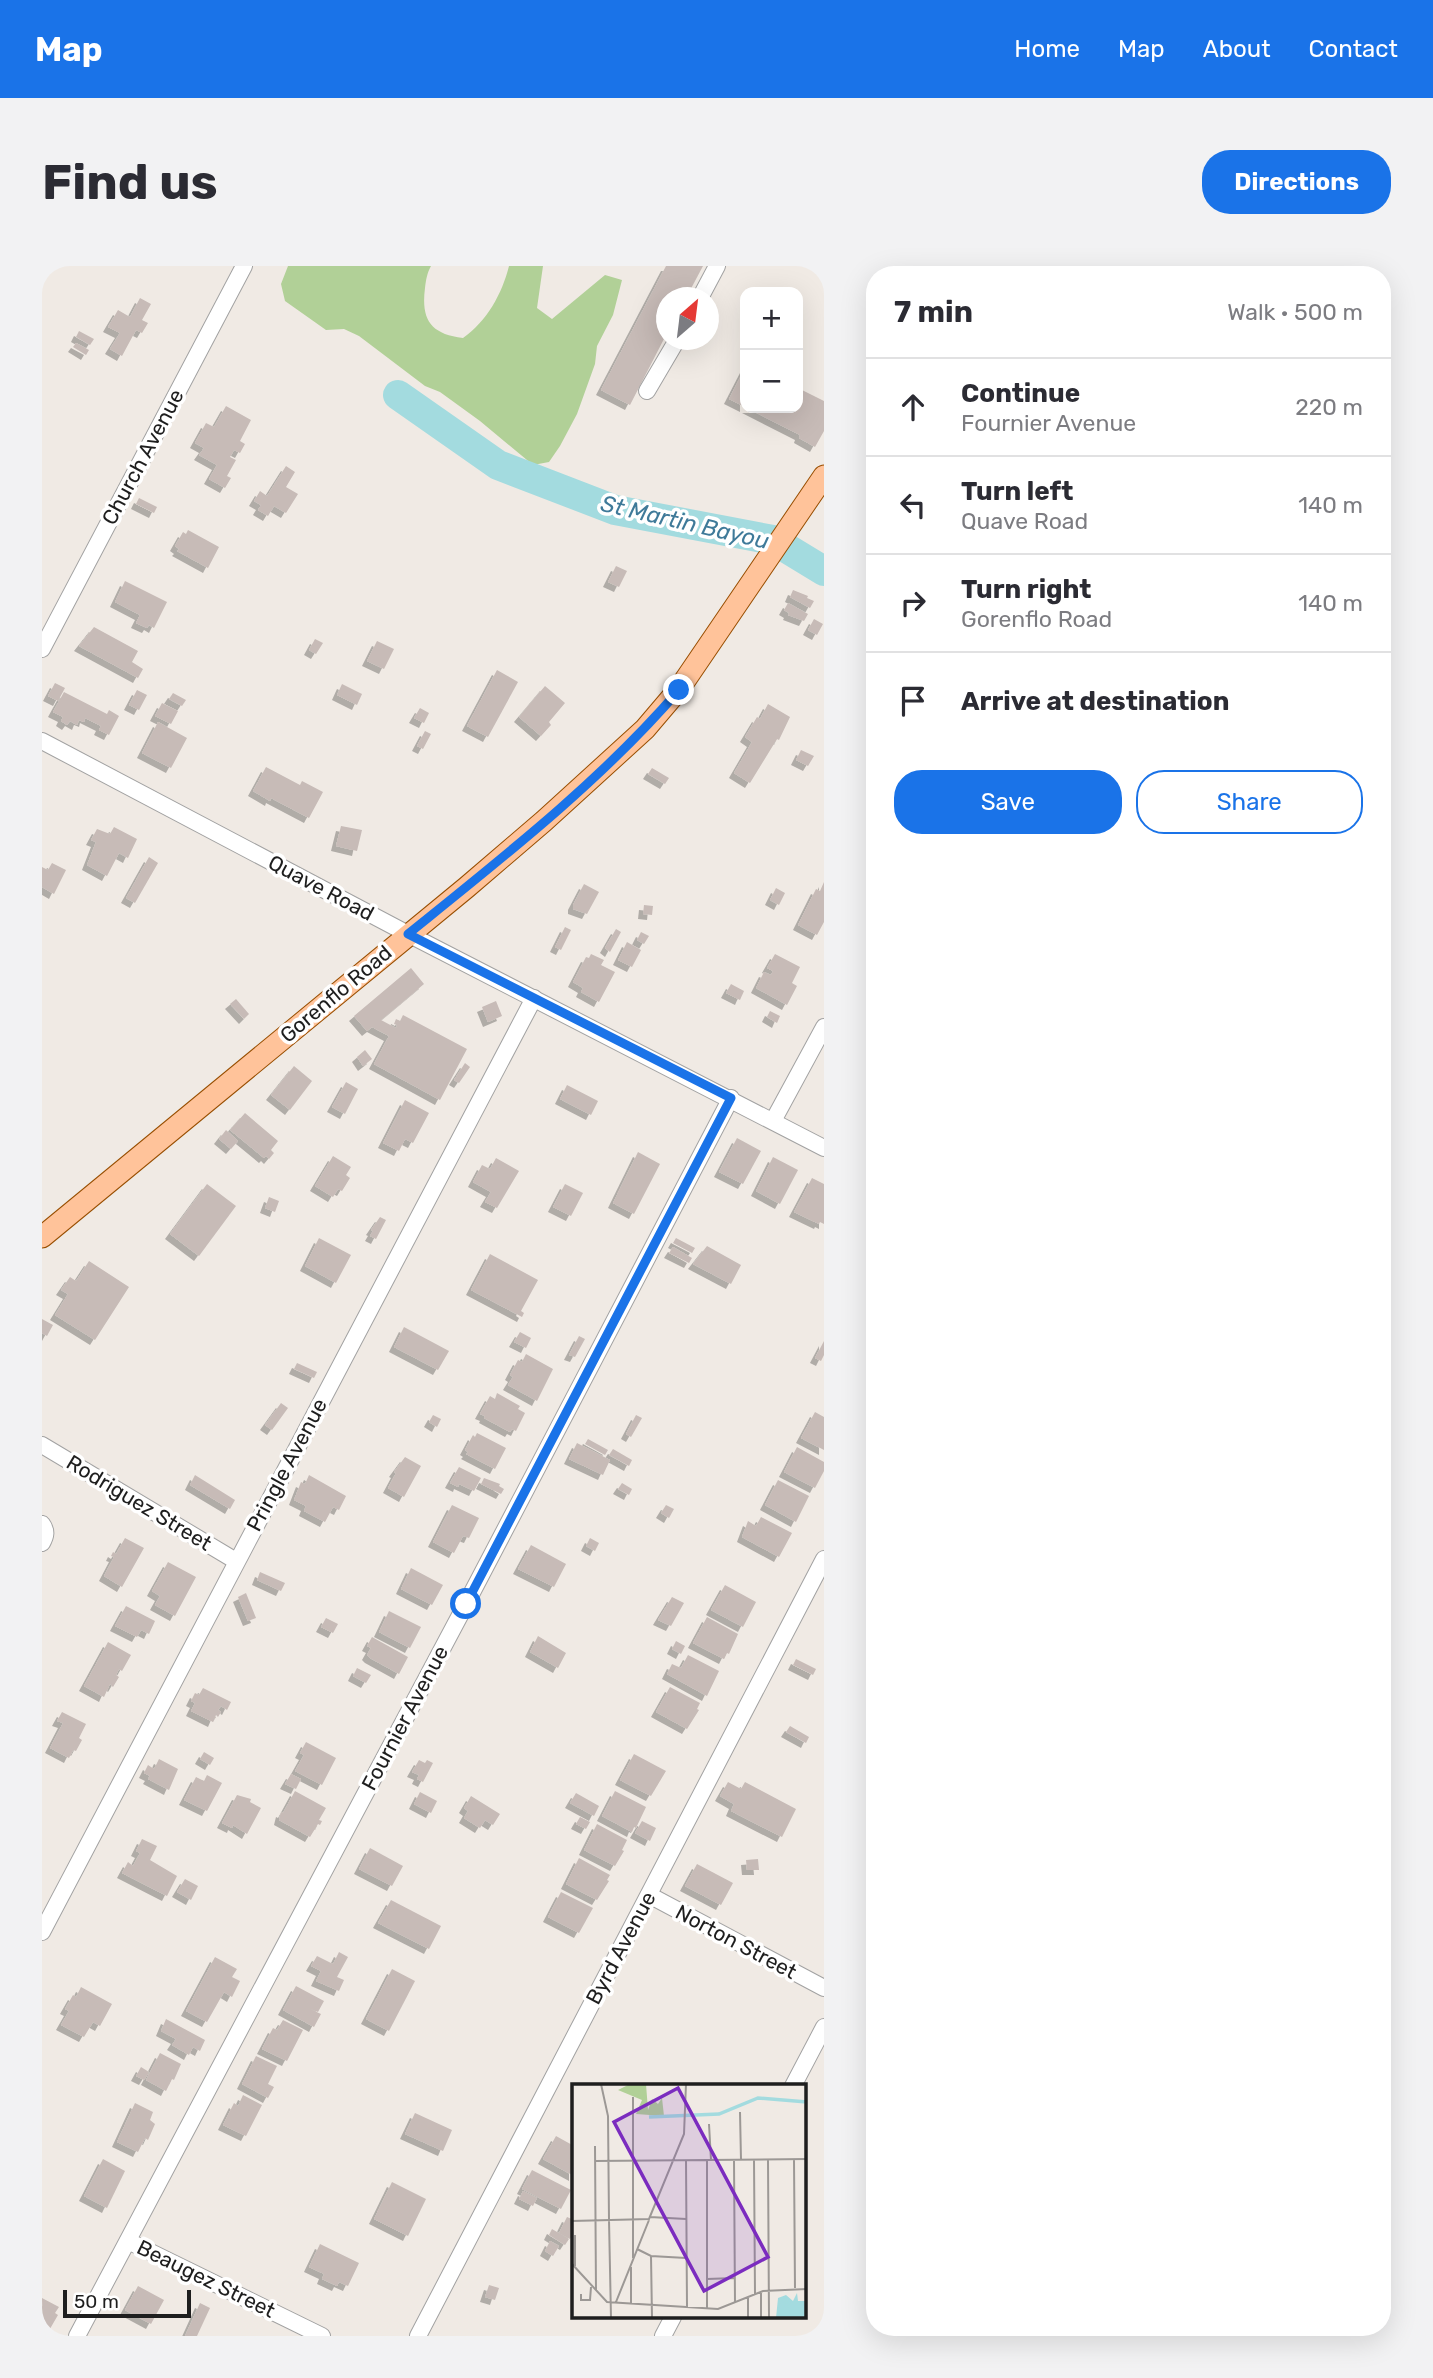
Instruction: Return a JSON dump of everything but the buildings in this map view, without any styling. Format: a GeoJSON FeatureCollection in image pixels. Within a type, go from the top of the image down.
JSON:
{"type":"FeatureCollection","features":[{"type":"Feature","properties":{"kind":"main road","name":"Gorenflo Road"},"geometry":{"type":"LineString","coordinates":[[42,1237],[544,821],[645,729],[679,690],[824,476]]}},
{"type":"Feature","properties":{"kind":"street","name":"Church Avenue"},"geometry":{"type":"LineString","coordinates":[[42,649],[244,266]]}},
{"type":"Feature","properties":{"kind":"street"},"geometry":{"type":"LineString","coordinates":[[706,287],[718,266]]}},
{"type":"Feature","properties":{"kind":"street"},"geometry":{"type":"LineString","coordinates":[[647,391],[671,350]]}},
{"type":"Feature","properties":{"kind":"street","name":"Quave Road"},"geometry":{"type":"LineString","coordinates":[[42,741],[408,934],[824,1148]]}},
{"type":"Feature","properties":{"kind":"street","name":"Pringle Avenue"},"geometry":{"type":"LineString","coordinates":[[42,1932],[534,998]]}},
{"type":"Feature","properties":{"kind":"street"},"geometry":{"type":"LineString","coordinates":[[773,1121],[824,1027]]}},
{"type":"Feature","properties":{"kind":"street","name":"Fournier Avenue"},"geometry":{"type":"LineString","coordinates":[[78,2336],[731,1098]]}},
{"type":"Feature","properties":{"kind":"street","name":"Rodriguez Street"},"geometry":{"type":"LineString","coordinates":[[42,1445],[236,1561]]}},
{"type":"Feature","properties":{"kind":"street"},"geometry":{"type":"LineString","coordinates":[[42,1524],[46,1528],[46,1537],[42,1543]]}},
{"type":"Feature","properties":{"kind":"street","name":"Byrd Avenue"},"geometry":{"type":"LineString","coordinates":[[418,2336],[824,1559]]}},
{"type":"Feature","properties":{"kind":"street","name":"Norton Street"},"geometry":{"type":"LineString","coordinates":[[649,1895],[824,1989]]}},
{"type":"Feature","properties":{"kind":"street"},"geometry":{"type":"LineString","coordinates":[[794,2084],[824,2027]]}},
{"type":"Feature","properties":{"kind":"street","name":"Beaugez Street"},"geometry":{"type":"LineString","coordinates":[[128,2241],[322,2336]]}},
{"type":"Feature","properties":{"kind":"street"},"geometry":{"type":"LineString","coordinates":[[663,2336],[672,2318]]}},
{"type":"Feature","properties":{"kind":"green space"},"geometry":{"type":"Polygon","coordinates":[[[288,266],[431,266],[424,299],[430,323],[443,333],[463,338],[479,324],[492,306],[509,266],[543,266],[537,308],[552,319],[605,275],[622,280],[613,315],[597,346],[595,364],[577,414],[549,462],[533,465],[480,421],[440,392],[425,386],[359,336],[344,329],[326,330],[285,301],[281,284],[288,266]]]}},
{"type":"Feature","properties":{"kind":"waterway","name":"St Martin Bayou"},"geometry":{"type":"LineString","coordinates":[[398,395],[498,465],[615,510],[773,540],[824,571]]}},
{"type":"Feature","properties":{"kind":"route"},"geometry":{"type":"LineString","coordinates":[[466,1604],[731,1098],[408,934],[544,821],[645,729],[679,690]]}}]}
